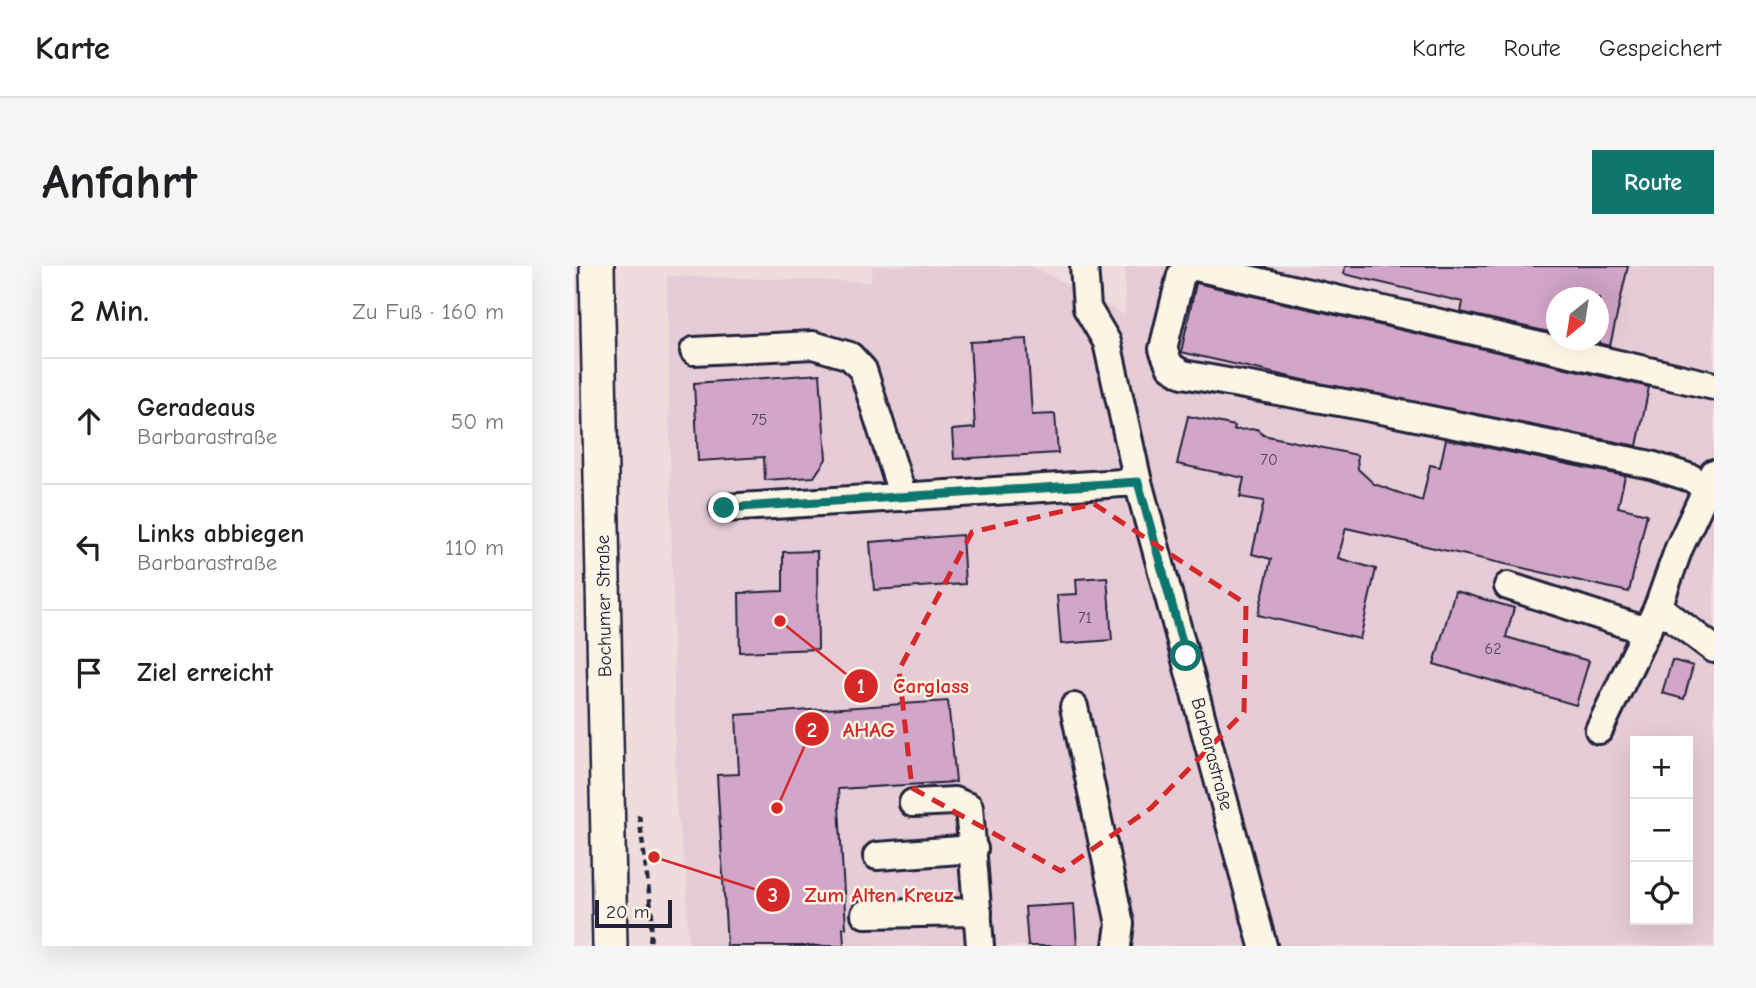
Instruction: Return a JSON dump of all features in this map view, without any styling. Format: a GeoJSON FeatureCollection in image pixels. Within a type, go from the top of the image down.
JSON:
{"type":"FeatureCollection","features":[{"type":"Feature","properties":{"kind":"main road","name":"Bochumer Straße"},"geometry":{"type":"LineString","coordinates":[[597,266],[610,946]]}},
{"type":"Feature","properties":{"kind":"street","name":"Barbarastraße"},"geometry":{"type":"LineString","coordinates":[[1084,266],[1087,308],[1107,342],[1138,482],[1263,946]]}},
{"type":"Feature","properties":{"kind":"street"},"geometry":{"type":"LineString","coordinates":[[1599,730],[1653,619],[1679,548],[1710,481],[1651,465],[1367,407],[1183,374],[1170,366],[1163,349],[1181,275],[1191,266],[1714,386]]}},
{"type":"Feature","properties":{"kind":"street"},"geometry":{"type":"LineString","coordinates":[[694,351],[813,345],[850,356],[863,370],[903,497]]}},
{"type":"Feature","properties":{"kind":"street"},"geometry":{"type":"LineString","coordinates":[[724,508],[1138,482]]}},
{"type":"Feature","properties":{"kind":"street"},"geometry":{"type":"LineString","coordinates":[[1508,586],[1653,619],[1714,649]]}},
{"type":"Feature","properties":{"kind":"street"},"geometry":{"type":"LineString","coordinates":[[1074,707],[1120,924],[1117,946]]}},
{"type":"Feature","properties":{"kind":"street"},"geometry":{"type":"LineString","coordinates":[[913,803],[954,801],[969,807],[980,946]]}},
{"type":"Feature","properties":{"kind":"street"},"geometry":{"type":"LineString","coordinates":[[877,856],[974,849]]}},
{"type":"Feature","properties":{"kind":"street"},"geometry":{"type":"LineString","coordinates":[[865,914],[978,912]]}},
{"type":"Feature","properties":{"kind":"path"},"geometry":{"type":"LineString","coordinates":[[639,814],[652,916],[650,946]]}},
{"type":"Feature","properties":{"kind":"highlighted area"},"geometry":{"type":"Polygon","coordinates":[[[1094,504],[1246,604],[1244,712],[1151,808],[1061,871],[912,788],[899,670],[972,532],[1094,504]]]}},
{"type":"Feature","properties":{"kind":"shaded area"},"geometry":{"type":"Polygon","coordinates":[[[872,266],[1032,266],[1125,315],[1125,266],[1714,266],[1714,946],[688,946],[687,882],[676,808],[667,276],[871,282],[872,266]]]}},
{"type":"Feature","properties":{"kind":"building"},"geometry":{"type":"Polygon","coordinates":[[[1345,266],[1628,266],[1610,346],[1609,287],[1546,287],[1546,331],[1461,312],[1463,302],[1344,274],[1345,266]]]}},
{"type":"Feature","properties":{"kind":"building"},"geometry":{"type":"Polygon","coordinates":[[[1196,283],[1649,387],[1637,446],[1304,380],[1181,352],[1196,283]]]}},
{"type":"Feature","properties":{"kind":"building"},"geometry":{"type":"Polygon","coordinates":[[[1027,339],[1032,415],[1055,414],[1058,453],[954,459],[952,430],[975,428],[970,342],[1027,339]]]}},
{"type":"Feature","properties":{"kind":"building"},"geometry":{"type":"Polygon","coordinates":[[[820,374],[826,459],[814,477],[765,480],[764,457],[698,461],[694,383],[820,374]]]}},
{"type":"Feature","properties":{"kind":"building"},"geometry":{"type":"Polygon","coordinates":[[[1188,416],[1235,426],[1234,430],[1257,429],[1263,435],[1357,455],[1358,469],[1374,484],[1422,501],[1430,465],[1440,467],[1446,439],[1625,476],[1618,507],[1647,514],[1629,592],[1346,528],[1338,558],[1376,569],[1360,639],[1258,615],[1271,559],[1252,554],[1264,501],[1240,497],[1244,478],[1177,464],[1188,416]]]}},
{"type":"Feature","properties":{"kind":"building"},"geometry":{"type":"Polygon","coordinates":[[[962,535],[965,584],[874,590],[870,542],[962,535]]]}},
{"type":"Feature","properties":{"kind":"building"},"geometry":{"type":"Polygon","coordinates":[[[817,551],[818,649],[740,652],[739,593],[783,591],[783,552],[817,551]]]}},
{"type":"Feature","properties":{"kind":"building"},"geometry":{"type":"Polygon","coordinates":[[[1107,577],[1112,640],[1061,644],[1057,595],[1077,594],[1076,579],[1107,577]]]}},
{"type":"Feature","properties":{"kind":"building"},"geometry":{"type":"Polygon","coordinates":[[[1455,591],[1514,608],[1506,637],[1589,661],[1576,705],[1434,664],[1455,591]]]}},
{"type":"Feature","properties":{"kind":"building"},"geometry":{"type":"Polygon","coordinates":[[[1672,660],[1693,666],[1684,699],[1662,693],[1672,660]]]}},
{"type":"Feature","properties":{"kind":"building"},"geometry":{"type":"Polygon","coordinates":[[[948,701],[956,782],[838,789],[846,928],[843,928],[844,946],[727,946],[717,775],[739,774],[736,715],[948,701]]]}},
{"type":"Feature","properties":{"kind":"building"},"geometry":{"type":"Polygon","coordinates":[[[1074,904],[1077,946],[1028,946],[1025,907],[1074,904]]]}},
{"type":"Feature","properties":{"kind":"place","name":"Carglass"},"geometry":{"type":"Point","coordinates":[780,621]}},
{"type":"Feature","properties":{"kind":"place","name":"AHAG"},"geometry":{"type":"Point","coordinates":[777,808]}},
{"type":"Feature","properties":{"kind":"place","name":"Zum Alten Kreuz"},"geometry":{"type":"Point","coordinates":[654,857]}},
{"type":"Feature","properties":{"kind":"route"},"geometry":{"type":"LineString","coordinates":[[724,508],[1138,482],[1186,656]]}}]}
